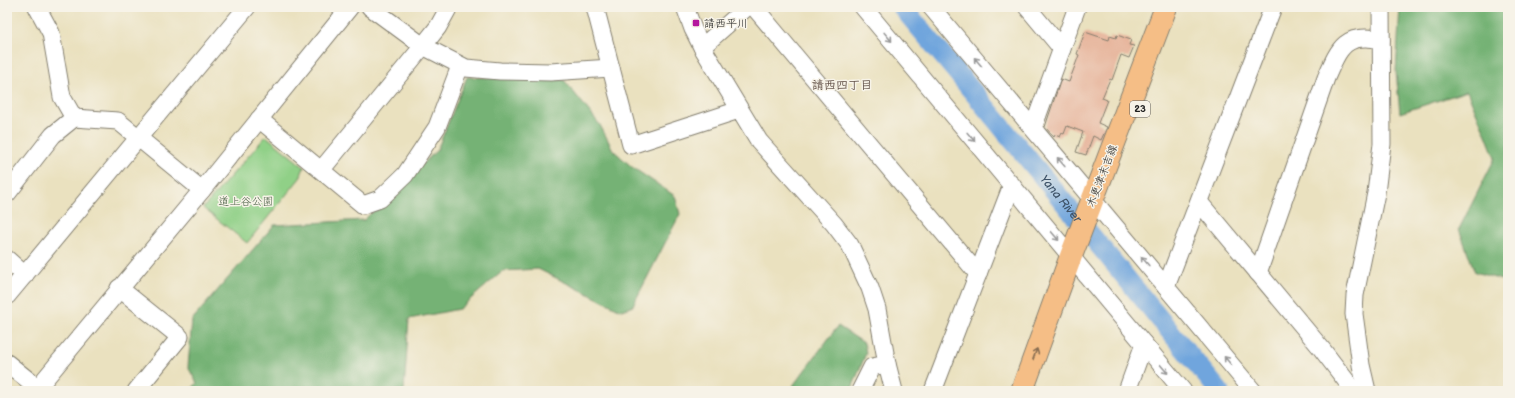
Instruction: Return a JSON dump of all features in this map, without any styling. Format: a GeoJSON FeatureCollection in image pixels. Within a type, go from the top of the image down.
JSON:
{"type":"FeatureCollection","features":[{"type":"Feature","properties":{"kind":"main road","name":"木更津末吉線"},"geometry":{"type":"LineString","coordinates":[[1098,205],[1166,7]]}},
{"type":"Feature","properties":{"kind":"main road","name":"木更津末吉線"},"geometry":{"type":"LineString","coordinates":[[1022,391],[1179,7]]}},
{"type":"Feature","properties":{"kind":"main road","name":"木更津末吉線"},"geometry":{"type":"LineString","coordinates":[[1037,391],[1076,262]]}},
{"type":"Feature","properties":{"kind":"street"},"geometry":{"type":"LineString","coordinates":[[38,7],[51,33],[62,97],[74,118]]}},
{"type":"Feature","properties":{"kind":"street"},"geometry":{"type":"LineString","coordinates":[[7,296],[247,7]]}},
{"type":"Feature","properties":{"kind":"street"},"geometry":{"type":"LineString","coordinates":[[7,363],[37,389],[119,288],[202,190],[350,7]]}},
{"type":"Feature","properties":{"kind":"street"},"geometry":{"type":"LineString","coordinates":[[370,7],[423,46],[466,68],[500,71],[550,72],[611,68]]}},
{"type":"Feature","properties":{"kind":"street"},"geometry":{"type":"LineString","coordinates":[[322,169],[423,46],[438,27],[450,7]]}},
{"type":"Feature","properties":{"kind":"street"},"geometry":{"type":"LineString","coordinates":[[594,7],[631,145],[739,110]]}},
{"type":"Feature","properties":{"kind":"street"},"geometry":{"type":"LineString","coordinates":[[684,7],[702,47],[759,141],[834,224],[850,245],[870,288],[877,309],[887,364],[894,391]]}},
{"type":"Feature","properties":{"kind":"street"},"geometry":{"type":"LineString","coordinates":[[702,47],[747,7]]}},
{"type":"Feature","properties":{"kind":"street"},"geometry":{"type":"LineString","coordinates":[[754,7],[978,274]]}},
{"type":"Feature","properties":{"kind":"street"},"geometry":{"type":"LineString","coordinates":[[863,7],[1183,391]]}},
{"type":"Feature","properties":{"kind":"street"},"geometry":{"type":"LineString","coordinates":[[931,7],[1253,391]]}},
{"type":"Feature","properties":{"kind":"street"},"geometry":{"type":"LineString","coordinates":[[1027,7],[1062,49]]}},
{"type":"Feature","properties":{"kind":"street"},"geometry":{"type":"LineString","coordinates":[[1033,128],[1077,7]]}},
{"type":"Feature","properties":{"kind":"street"},"geometry":{"type":"LineString","coordinates":[[1166,287],[1273,7]]}},
{"type":"Feature","properties":{"kind":"street"},"geometry":{"type":"LineString","coordinates":[[1367,391],[1361,365],[1354,314],[1355,295],[1376,193],[1382,144],[1381,7]]}},
{"type":"Feature","properties":{"kind":"street"},"geometry":{"type":"LineString","coordinates":[[1258,273],[1333,61],[1350,40],[1356,38],[1381,40]]}},
{"type":"Feature","properties":{"kind":"street"},"geometry":{"type":"LineString","coordinates":[[260,119],[322,169],[363,205],[380,199],[405,175],[436,127],[460,66]]}},
{"type":"Feature","properties":{"kind":"street"},"geometry":{"type":"LineString","coordinates":[[7,194],[53,135],[74,118],[118,121],[202,190]]}},
{"type":"Feature","properties":{"kind":"street"},"geometry":{"type":"LineString","coordinates":[[933,391],[1012,185]]}},
{"type":"Feature","properties":{"kind":"street"},"geometry":{"type":"LineString","coordinates":[[1199,202],[1321,348],[1354,391]]}},
{"type":"Feature","properties":{"kind":"street"},"geometry":{"type":"LineString","coordinates":[[7,259],[25,275]]}},
{"type":"Feature","properties":{"kind":"street"},"geometry":{"type":"LineString","coordinates":[[119,288],[180,337],[136,391]]}},
{"type":"Feature","properties":{"kind":"street"},"geometry":{"type":"LineString","coordinates":[[1127,391],[1144,344]]}},
{"type":"Feature","properties":{"kind":"street"},"geometry":{"type":"LineString","coordinates":[[860,391],[872,368],[887,364]]}},
{"type":"Feature","properties":{"kind":"green space"},"geometry":{"type":"Polygon","coordinates":[[[1400,7],[1508,7],[1508,282],[1475,272],[1459,229],[1495,158],[1467,91],[1400,113],[1396,72],[1400,7]]]}},
{"type":"Feature","properties":{"kind":"green space"},"geometry":{"type":"Polygon","coordinates":[[[467,77],[564,80],[600,125],[613,150],[632,167],[675,196],[680,214],[632,307],[621,310],[538,269],[503,271],[459,309],[409,319],[404,391],[190,391],[197,383],[188,367],[192,320],[274,225],[364,220],[437,150],[467,77]]]}},
{"type":"Feature","properties":{"kind":"green space","name":"道上谷公園"},"geometry":{"type":"Polygon","coordinates":[[[266,136],[304,167],[300,178],[247,243],[203,208],[266,136]]]}},
{"type":"Feature","properties":{"kind":"green space"},"geometry":{"type":"Polygon","coordinates":[[[838,326],[864,343],[866,353],[851,391],[789,391],[838,326]]]}},
{"type":"Feature","properties":{"kind":"building"},"geometry":{"type":"Polygon","coordinates":[[[1085,32],[1109,40],[1110,36],[1116,38],[1117,35],[1131,40],[1129,45],[1134,46],[1129,58],[1121,55],[1112,80],[1110,79],[1102,98],[1107,100],[1098,123],[1107,127],[1101,140],[1093,136],[1086,155],[1076,152],[1083,132],[1067,126],[1064,134],[1062,133],[1060,137],[1055,135],[1054,137],[1045,127],[1061,79],[1069,82],[1079,55],[1077,54],[1085,32]]]}},
{"type":"Feature","properties":{"kind":"waterway","name":"Yana River"},"geometry":{"type":"LineString","coordinates":[[902,7],[1219,391]]}},
{"type":"Feature","properties":{"kind":"place","name":"請西平川"},"geometry":{"type":"Point","coordinates":[696,23]}},
{"type":"Feature","properties":{"kind":"district","name":"請西四丁目"},"geometry":{"type":"Point","coordinates":[842,85]}}]}
